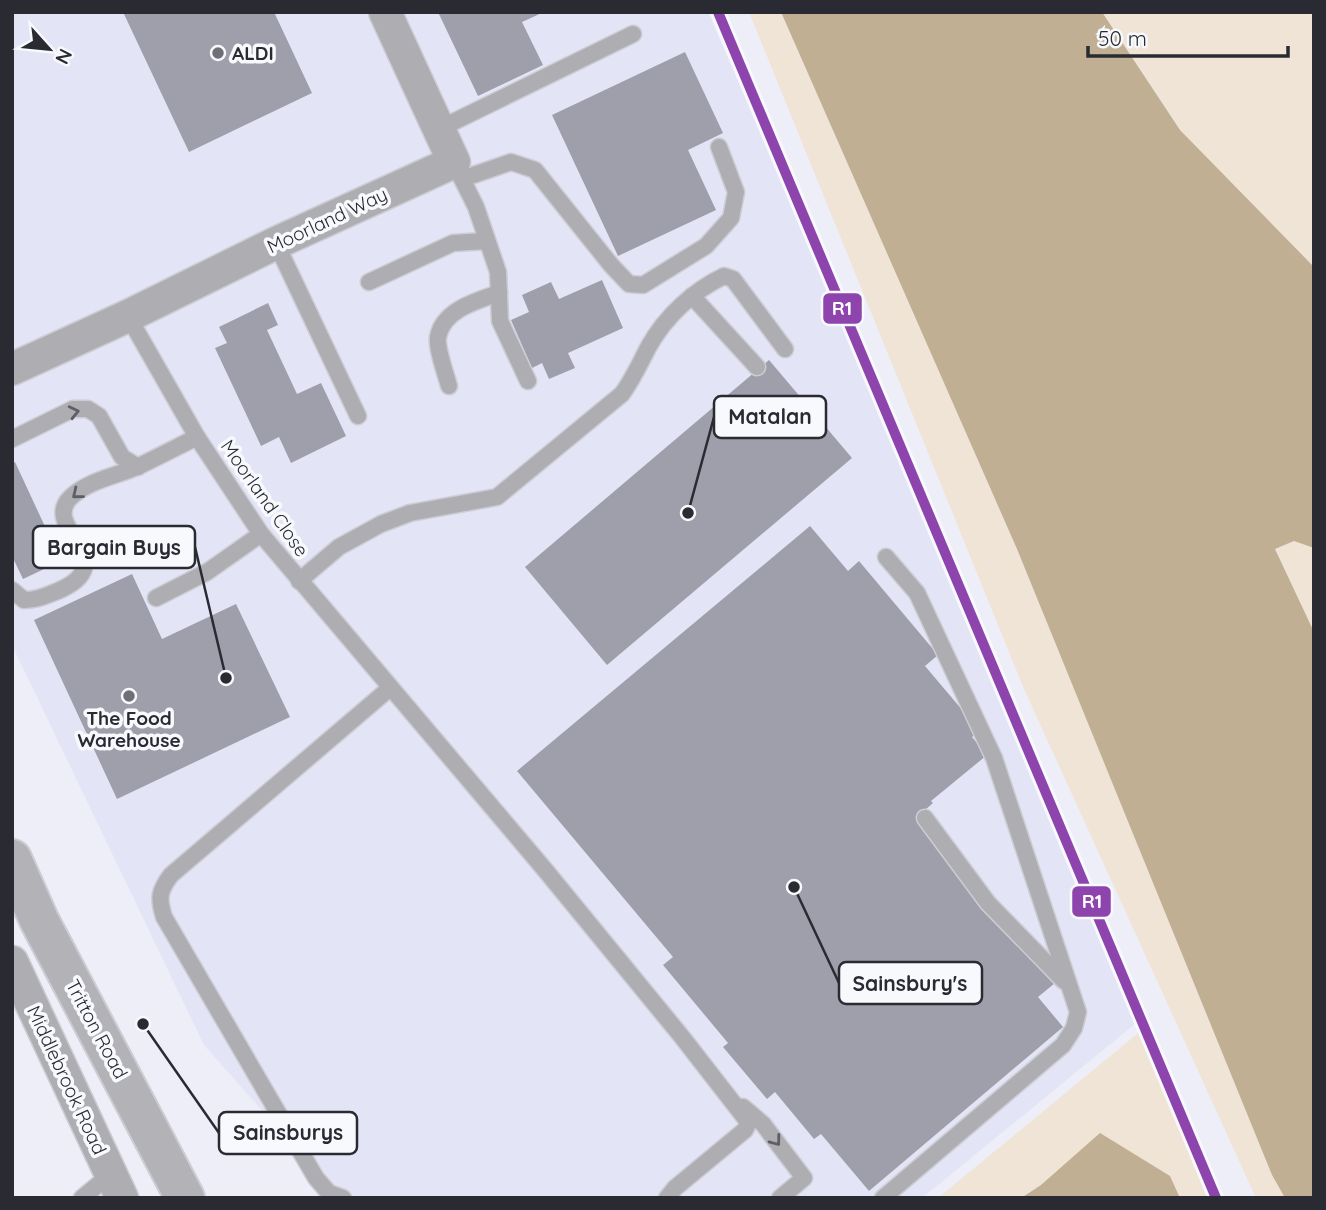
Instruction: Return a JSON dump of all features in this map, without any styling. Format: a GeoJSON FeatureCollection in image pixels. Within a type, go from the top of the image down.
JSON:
{"type":"FeatureCollection","features":[{"type":"Feature","properties":{"kind":"main road","name":"Tritton Road"},"geometry":{"type":"LineString","coordinates":[[12,859],[39,920],[185,1198]]}},
{"type":"Feature","properties":{"kind":"street"},"geometry":{"type":"LineString","coordinates":[[385,12],[458,171]]}},
{"type":"Feature","properties":{"kind":"street","name":"Moorland Way"},"geometry":{"type":"LineString","coordinates":[[12,369],[128,316],[276,243],[458,171]]}},
{"type":"Feature","properties":{"kind":"street","name":"Moorland Way"},"geometry":{"type":"LineString","coordinates":[[12,348],[51,350]]}},
{"type":"Feature","properties":{"kind":"street","name":"Middlebrook Road"},"geometry":{"type":"LineString","coordinates":[[12,962],[116,1186]]}},
{"type":"Feature","properties":{"kind":"lane"},"geometry":{"type":"LineString","coordinates":[[439,129],[633,34]]}},
{"type":"Feature","properties":{"kind":"lane"},"geometry":{"type":"LineString","coordinates":[[528,381],[500,321],[498,271],[476,207],[458,171],[511,162],[535,170],[611,265],[629,284],[643,285],[706,246],[731,218],[736,192],[719,147]]}},
{"type":"Feature","properties":{"kind":"lane"},"geometry":{"type":"LineString","coordinates":[[369,282],[453,243],[487,241]]}},
{"type":"Feature","properties":{"kind":"lane"},"geometry":{"type":"LineString","coordinates":[[276,243],[358,416]]}},
{"type":"Feature","properties":{"kind":"lane"},"geometry":{"type":"LineString","coordinates":[[299,581],[340,547],[401,515],[497,497],[621,394],[634,378],[667,318],[706,285],[724,276],[733,279],[785,349]]}},
{"type":"Feature","properties":{"kind":"lane"},"geometry":{"type":"LineString","coordinates":[[449,386],[437,339],[444,322],[467,304],[499,293]]}},
{"type":"Feature","properties":{"kind":"lane"},"geometry":{"type":"LineString","coordinates":[[692,296],[757,367]]}},
{"type":"Feature","properties":{"kind":"lane","name":"Moorland Close"},"geometry":{"type":"LineString","coordinates":[[128,316],[197,437],[261,534],[546,871],[727,1095]]}},
{"type":"Feature","properties":{"kind":"lane"},"geometry":{"type":"LineString","coordinates":[[12,439],[74,409],[88,409],[99,416],[122,457],[138,467]]}},
{"type":"Feature","properties":{"kind":"lane"},"geometry":{"type":"LineString","coordinates":[[12,590],[24,600],[36,600],[77,582],[84,572],[85,559],[67,526],[64,510],[69,498],[90,484],[138,467],[197,437]]}},
{"type":"Feature","properties":{"kind":"lane"},"geometry":{"type":"LineString","coordinates":[[156,598],[206,572],[261,534]]}},
{"type":"Feature","properties":{"kind":"lane"},"geometry":{"type":"LineString","coordinates":[[883,1198],[1063,1045],[1074,1028],[1078,1012],[994,758],[917,593],[886,556]]}},
{"type":"Feature","properties":{"kind":"lane"},"geometry":{"type":"LineString","coordinates":[[343,1198],[329,1193],[316,1178],[164,917],[158,900],[161,888],[171,875],[390,688]]}},
{"type":"Feature","properties":{"kind":"lane"},"geometry":{"type":"LineString","coordinates":[[925,818],[988,903],[1068,985]]}},
{"type":"Feature","properties":{"kind":"lane"},"geometry":{"type":"LineString","coordinates":[[667,1198],[675,1188],[745,1130],[748,1124],[745,1118],[727,1095]]}},
{"type":"Feature","properties":{"kind":"lane"},"geometry":{"type":"LineString","coordinates":[[727,1095],[763,1124],[804,1178],[780,1198]]}},
{"type":"Feature","properties":{"kind":"lane"},"geometry":{"type":"LineString","coordinates":[[82,1198],[116,1186]]}},
{"type":"Feature","properties":{"kind":"shaded area"},"geometry":{"type":"Polygon","coordinates":[[[12,12],[708,12],[908,474],[1136,1023],[922,1198],[340,1198],[204,1045],[12,645],[12,12]]]}},
{"type":"Feature","properties":{"kind":"shaded area"},"geometry":{"type":"Polygon","coordinates":[[[749,12],[781,12],[1017,549],[1272,1175],[1285,1198],[1256,1198],[1024,689],[749,12]]]}},
{"type":"Feature","properties":{"kind":"shaded area"},"geometry":{"type":"Polygon","coordinates":[[[781,12],[1102,12],[1180,130],[1314,267],[1314,548],[1294,541],[1275,549],[1314,632],[1314,1198],[1285,1198],[1272,1175],[1017,549],[781,12]]]}},
{"type":"Feature","properties":{"kind":"shaded area"},"geometry":{"type":"Polygon","coordinates":[[[1102,12],[1314,12],[1314,267],[1180,130],[1102,12]]]}},
{"type":"Feature","properties":{"kind":"shaded area"},"geometry":{"type":"Polygon","coordinates":[[[1294,541],[1314,548],[1314,632],[1275,549],[1294,541]]]}},
{"type":"Feature","properties":{"kind":"shaded area"},"geometry":{"type":"Polygon","coordinates":[[[1142,1030],[1207,1198],[1180,1198],[1170,1176],[1041,1185],[1021,1198],[938,1198],[1142,1030]]]}},
{"type":"Feature","properties":{"kind":"shaded area"},"geometry":{"type":"Polygon","coordinates":[[[1100,1133],[1170,1176],[1180,1198],[1021,1198],[1041,1185],[1100,1133]]]}},
{"type":"Feature","properties":{"kind":"building","name":"ALDI"},"geometry":{"type":"Polygon","coordinates":[[[123,12],[274,12],[312,93],[189,152],[123,12]]]}},
{"type":"Feature","properties":{"kind":"building"},"geometry":{"type":"Polygon","coordinates":[[[438,12],[544,12],[522,22],[543,65],[478,96],[438,12]]]}},
{"type":"Feature","properties":{"kind":"building"},"geometry":{"type":"Polygon","coordinates":[[[685,52],[723,133],[688,150],[716,210],[618,256],[552,115],[685,52]]]}},
{"type":"Feature","properties":{"kind":"building"},"geometry":{"type":"Polygon","coordinates":[[[602,280],[623,328],[568,353],[575,368],[549,379],[542,363],[532,368],[511,320],[529,312],[522,295],[551,282],[559,299],[602,280]]]}},
{"type":"Feature","properties":{"kind":"building"},"geometry":{"type":"Polygon","coordinates":[[[268,303],[278,325],[267,330],[297,394],[321,383],[346,436],[291,463],[279,437],[261,446],[215,348],[227,343],[219,327],[268,303]]]}},
{"type":"Feature","properties":{"kind":"building"},"geometry":{"type":"Polygon","coordinates":[[[769,360],[852,458],[607,665],[525,567],[769,360]]]}},
{"type":"Feature","properties":{"kind":"building"},"geometry":{"type":"Polygon","coordinates":[[[15,462],[61,561],[23,579],[12,556],[12,463],[15,462]]]}},
{"type":"Feature","properties":{"kind":"building"},"geometry":{"type":"Polygon","coordinates":[[[810,526],[848,571],[859,561],[938,655],[925,666],[980,731],[972,737],[987,755],[931,801],[933,803],[916,818],[1055,983],[1038,997],[1063,1027],[869,1191],[821,1134],[814,1139],[775,1092],[767,1099],[723,1047],[728,1043],[663,965],[673,957],[517,771],[810,526]]]}},
{"type":"Feature","properties":{"kind":"building","name":"The Food Warehouse"},"geometry":{"type":"Polygon","coordinates":[[[132,574],[162,639],[236,604],[290,717],[117,799],[34,620],[132,574]]]}},
{"type":"Feature","properties":{"kind":"transit line","name":"R1"},"geometry":{"type":"LineString","coordinates":[[718,12],[1216,1198]]}},
{"type":"Feature","properties":{"kind":"place","name":"ALDI"},"geometry":{"type":"Point","coordinates":[218,53]}},
{"type":"Feature","properties":{"kind":"place","name":"Matalan"},"geometry":{"type":"Point","coordinates":[688,513]}},
{"type":"Feature","properties":{"kind":"place","name":"Bargain Buys"},"geometry":{"type":"Point","coordinates":[226,678]}},
{"type":"Feature","properties":{"kind":"place","name":"The Food Warehouse"},"geometry":{"type":"Point","coordinates":[129,696]}},
{"type":"Feature","properties":{"kind":"place","name":"Sainsbury's"},"geometry":{"type":"Point","coordinates":[794,887]}},
{"type":"Feature","properties":{"kind":"place","name":"Sainsburys"},"geometry":{"type":"Point","coordinates":[143,1024]}}]}
